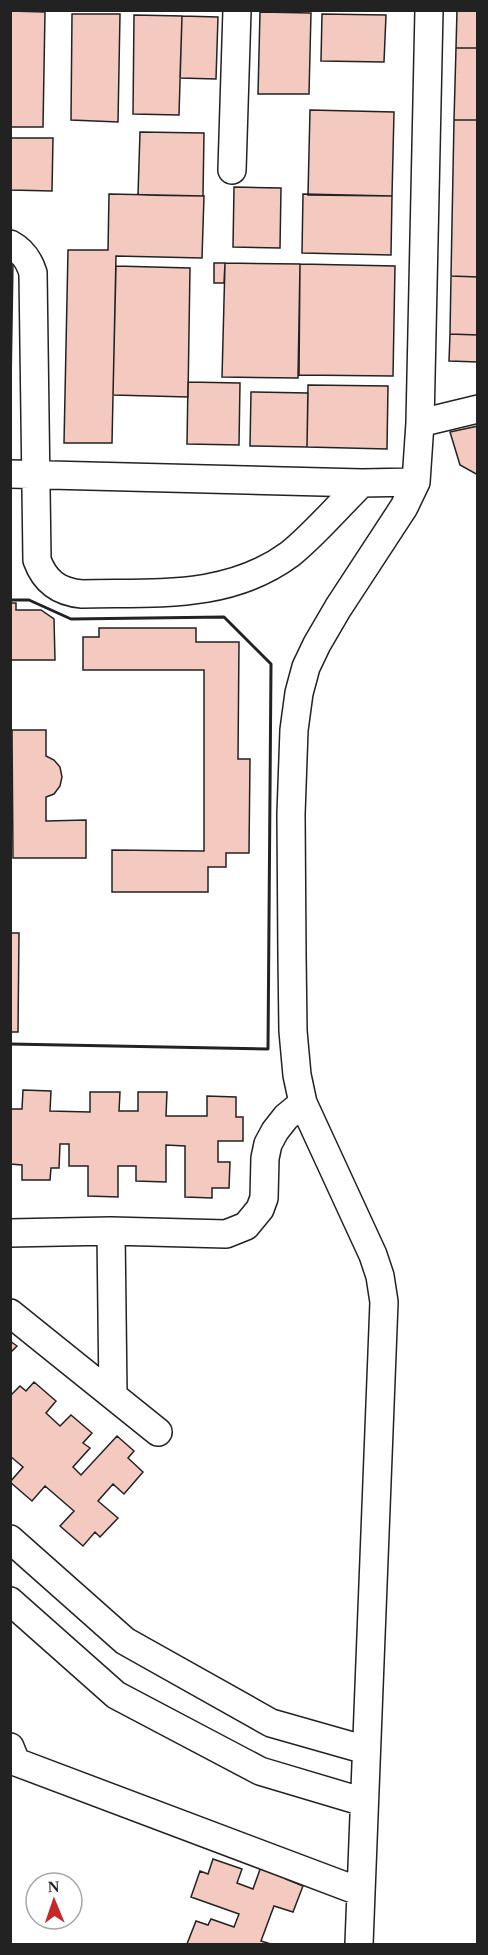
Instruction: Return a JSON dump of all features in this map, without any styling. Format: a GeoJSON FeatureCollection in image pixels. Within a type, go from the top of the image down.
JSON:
{"type":"FeatureCollection","features":[{"type":"Feature","properties":{"kind":"street"},"geometry":{"type":"LineString","coordinates":[[232,170],[237,10]]}},
{"type":"Feature","properties":{"kind":"street"},"geometry":{"type":"LineString","coordinates":[[359,1944],[384,1302],[380,1276],[373,1255],[303,1103],[297,1075],[293,1031],[292,767],[299,693],[306,667],[338,608],[404,507],[416,482],[420,423],[429,10]]}},
{"type":"Feature","properties":{"kind":"street"},"geometry":{"type":"LineString","coordinates":[[10,244],[22,252],[33,273],[23,474],[37,560],[41,572],[58,589],[82,594],[193,591],[219,587],[245,579],[291,552],[362,483]]}},
{"type":"Feature","properties":{"kind":"street"},"geometry":{"type":"LineString","coordinates":[[420,423],[477,409]]}},
{"type":"Feature","properties":{"kind":"street"},"geometry":{"type":"LineString","coordinates":[[23,474],[362,483],[416,482]]}},
{"type":"Feature","properties":{"kind":"street"},"geometry":{"type":"LineString","coordinates":[[10,1233],[111,1231],[226,1234],[246,1226],[260,1209],[264,1198],[265,1158],[268,1144],[286,1117],[303,1103]]}},
{"type":"Feature","properties":{"kind":"street"},"geometry":{"type":"LineString","coordinates":[[111,1231],[113,1395]]}},
{"type":"Feature","properties":{"kind":"street"},"geometry":{"type":"LineString","coordinates":[[10,1313],[158,1432]]}},
{"type":"Feature","properties":{"kind":"street"},"geometry":{"type":"LineString","coordinates":[[10,1539],[125,1641],[271,1723],[366,1750]]}},
{"type":"Feature","properties":{"kind":"street"},"geometry":{"type":"LineString","coordinates":[[10,1601],[116,1695],[260,1771],[364,1802]]}},
{"type":"Feature","properties":{"kind":"street"},"geometry":{"type":"LineString","coordinates":[[12,1757],[361,1892]]}},
{"type":"Feature","properties":{"kind":"building"},"geometry":{"type":"Polygon","coordinates":[[[457,10],[478,10],[478,48],[456,48],[457,10]]]}},
{"type":"Feature","properties":{"kind":"building"},"geometry":{"type":"Polygon","coordinates":[[[10,11],[45,12],[43,127],[10,127],[10,11]]]}},
{"type":"Feature","properties":{"kind":"building"},"geometry":{"type":"Polygon","coordinates":[[[260,12],[311,13],[309,94],[258,94],[260,12]]]}},
{"type":"Feature","properties":{"kind":"building"},"geometry":{"type":"Polygon","coordinates":[[[72,14],[120,14],[118,122],[71,120],[72,14]]]}},
{"type":"Feature","properties":{"kind":"building"},"geometry":{"type":"Polygon","coordinates":[[[322,14],[386,15],[384,62],[321,61],[322,14]]]}},
{"type":"Feature","properties":{"kind":"building"},"geometry":{"type":"Polygon","coordinates":[[[134,15],[182,16],[179,115],[133,114],[134,15]]]}},
{"type":"Feature","properties":{"kind":"building"},"geometry":{"type":"Polygon","coordinates":[[[182,16],[218,17],[216,79],[180,78],[182,16]]]}},
{"type":"Feature","properties":{"kind":"building"},"geometry":{"type":"Polygon","coordinates":[[[456,48],[478,48],[478,120],[454,120],[456,48]]]}},
{"type":"Feature","properties":{"kind":"building"},"geometry":{"type":"Polygon","coordinates":[[[310,110],[394,112],[392,196],[308,195],[310,110]]]}},
{"type":"Feature","properties":{"kind":"building"},"geometry":{"type":"Polygon","coordinates":[[[454,120],[478,120],[478,277],[451,276],[454,120]]]}},
{"type":"Feature","properties":{"kind":"building"},"geometry":{"type":"Polygon","coordinates":[[[140,132],[204,133],[203,196],[138,195],[140,132]]]}},
{"type":"Feature","properties":{"kind":"building"},"geometry":{"type":"Polygon","coordinates":[[[10,138],[53,138],[52,191],[10,190],[10,138]]]}},
{"type":"Feature","properties":{"kind":"building"},"geometry":{"type":"Polygon","coordinates":[[[234,187],[281,188],[280,248],[233,247],[234,187]]]}},
{"type":"Feature","properties":{"kind":"building"},"geometry":{"type":"Polygon","coordinates":[[[109,194],[204,196],[202,258],[116,256],[112,443],[64,443],[68,250],[108,250],[109,194]]]}},
{"type":"Feature","properties":{"kind":"building"},"geometry":{"type":"Polygon","coordinates":[[[303,194],[392,196],[391,255],[302,253],[303,194]]]}},
{"type":"Feature","properties":{"kind":"building"},"geometry":{"type":"Polygon","coordinates":[[[10,261],[13,261],[11,384],[10,384],[10,261]]]}},
{"type":"Feature","properties":{"kind":"building"},"geometry":{"type":"Polygon","coordinates":[[[214,263],[225,263],[224,283],[214,283],[214,263]]]}},
{"type":"Feature","properties":{"kind":"building"},"geometry":{"type":"Polygon","coordinates":[[[225,263],[300,264],[298,378],[222,377],[225,263]]]}},
{"type":"Feature","properties":{"kind":"building"},"geometry":{"type":"Polygon","coordinates":[[[300,264],[395,266],[393,376],[299,375],[300,264]]]}},
{"type":"Feature","properties":{"kind":"building"},"geometry":{"type":"Polygon","coordinates":[[[116,266],[190,268],[188,397],[113,395],[116,266]]]}},
{"type":"Feature","properties":{"kind":"building"},"geometry":{"type":"Polygon","coordinates":[[[451,276],[478,277],[478,335],[450,334],[451,276]]]}},
{"type":"Feature","properties":{"kind":"building"},"geometry":{"type":"Polygon","coordinates":[[[450,334],[478,335],[478,362],[449,361],[450,334]]]}},
{"type":"Feature","properties":{"kind":"building"},"geometry":{"type":"Polygon","coordinates":[[[188,382],[240,383],[239,445],[187,444],[188,382]]]}},
{"type":"Feature","properties":{"kind":"building"},"geometry":{"type":"Polygon","coordinates":[[[308,385],[388,386],[387,449],[307,447],[308,385]]]}},
{"type":"Feature","properties":{"kind":"building"},"geometry":{"type":"Polygon","coordinates":[[[251,392],[308,393],[307,447],[250,446],[251,392]]]}},
{"type":"Feature","properties":{"kind":"building"},"geometry":{"type":"Polygon","coordinates":[[[478,426],[478,475],[460,465],[450,432],[478,426]]]}},
{"type":"Feature","properties":{"kind":"building"},"geometry":{"type":"Polygon","coordinates":[[[10,603],[16,603],[16,610],[41,610],[54,619],[55,660],[10,660],[10,603]]]}},
{"type":"Feature","properties":{"kind":"building"},"geometry":{"type":"Polygon","coordinates":[[[99,628],[196,628],[196,642],[239,642],[238,759],[250,759],[249,853],[226,853],[226,867],[208,867],[208,892],[112,892],[112,850],[204,851],[204,670],[83,670],[83,637],[99,637],[99,628]]]}},
{"type":"Feature","properties":{"kind":"building"},"geometry":{"type":"Polygon","coordinates":[[[12,730],[46,730],[46,756],[60,767],[62,777],[60,786],[54,794],[46,797],[46,821],[86,820],[86,858],[13,858],[12,730]]]}},
{"type":"Feature","properties":{"kind":"building"},"geometry":{"type":"Polygon","coordinates":[[[10,933],[19,933],[18,1032],[10,1032],[10,933]]]}},
{"type":"Feature","properties":{"kind":"building"},"geometry":{"type":"Polygon","coordinates":[[[23,1090],[51,1091],[50,1111],[90,1112],[90,1092],[120,1092],[119,1111],[138,1111],[138,1092],[167,1092],[166,1116],[207,1116],[207,1096],[236,1097],[236,1117],[243,1117],[243,1141],[218,1141],[218,1162],[230,1162],[229,1188],[212,1188],[212,1198],[185,1197],[185,1146],[166,1145],[166,1182],[136,1181],[136,1166],[118,1166],[118,1197],[88,1196],[88,1166],[69,1166],[69,1144],[60,1144],[59,1168],[51,1168],[50,1180],[22,1180],[22,1165],[10,1164],[10,1109],[22,1109],[23,1090]]]}},
{"type":"Feature","properties":{"kind":"building"},"geometry":{"type":"Polygon","coordinates":[[[10,1341],[17,1346],[10,1353],[10,1341]]]}},
{"type":"Feature","properties":{"kind":"building"},"geometry":{"type":"Polygon","coordinates":[[[34,1382],[56,1401],[46,1413],[60,1426],[71,1415],[92,1433],[83,1443],[90,1448],[73,1467],[81,1475],[117,1436],[134,1451],[128,1458],[143,1472],[124,1494],[113,1484],[98,1501],[118,1518],[100,1537],[95,1532],[83,1546],[60,1526],[74,1511],[45,1486],[32,1501],[10,1482],[23,1467],[10,1456],[10,1396],[20,1386],[26,1391],[34,1382]]]}},
{"type":"Feature","properties":{"kind":"building"},"geometry":{"type":"Polygon","coordinates":[[[213,1859],[242,1869],[237,1883],[253,1889],[263,1861],[289,1870],[286,1879],[303,1886],[293,1912],[274,1906],[261,1941],[271,1944],[187,1944],[196,1921],[208,1925],[211,1919],[234,1927],[239,1914],[191,1897],[200,1871],[208,1874],[213,1859]]]}},
{"type":"Feature","properties":{"kind":"wall"},"geometry":{"type":"LineString","coordinates":[[10,600],[29,600],[71,619],[224,617],[271,664],[268,1049],[10,1044]]}}]}
